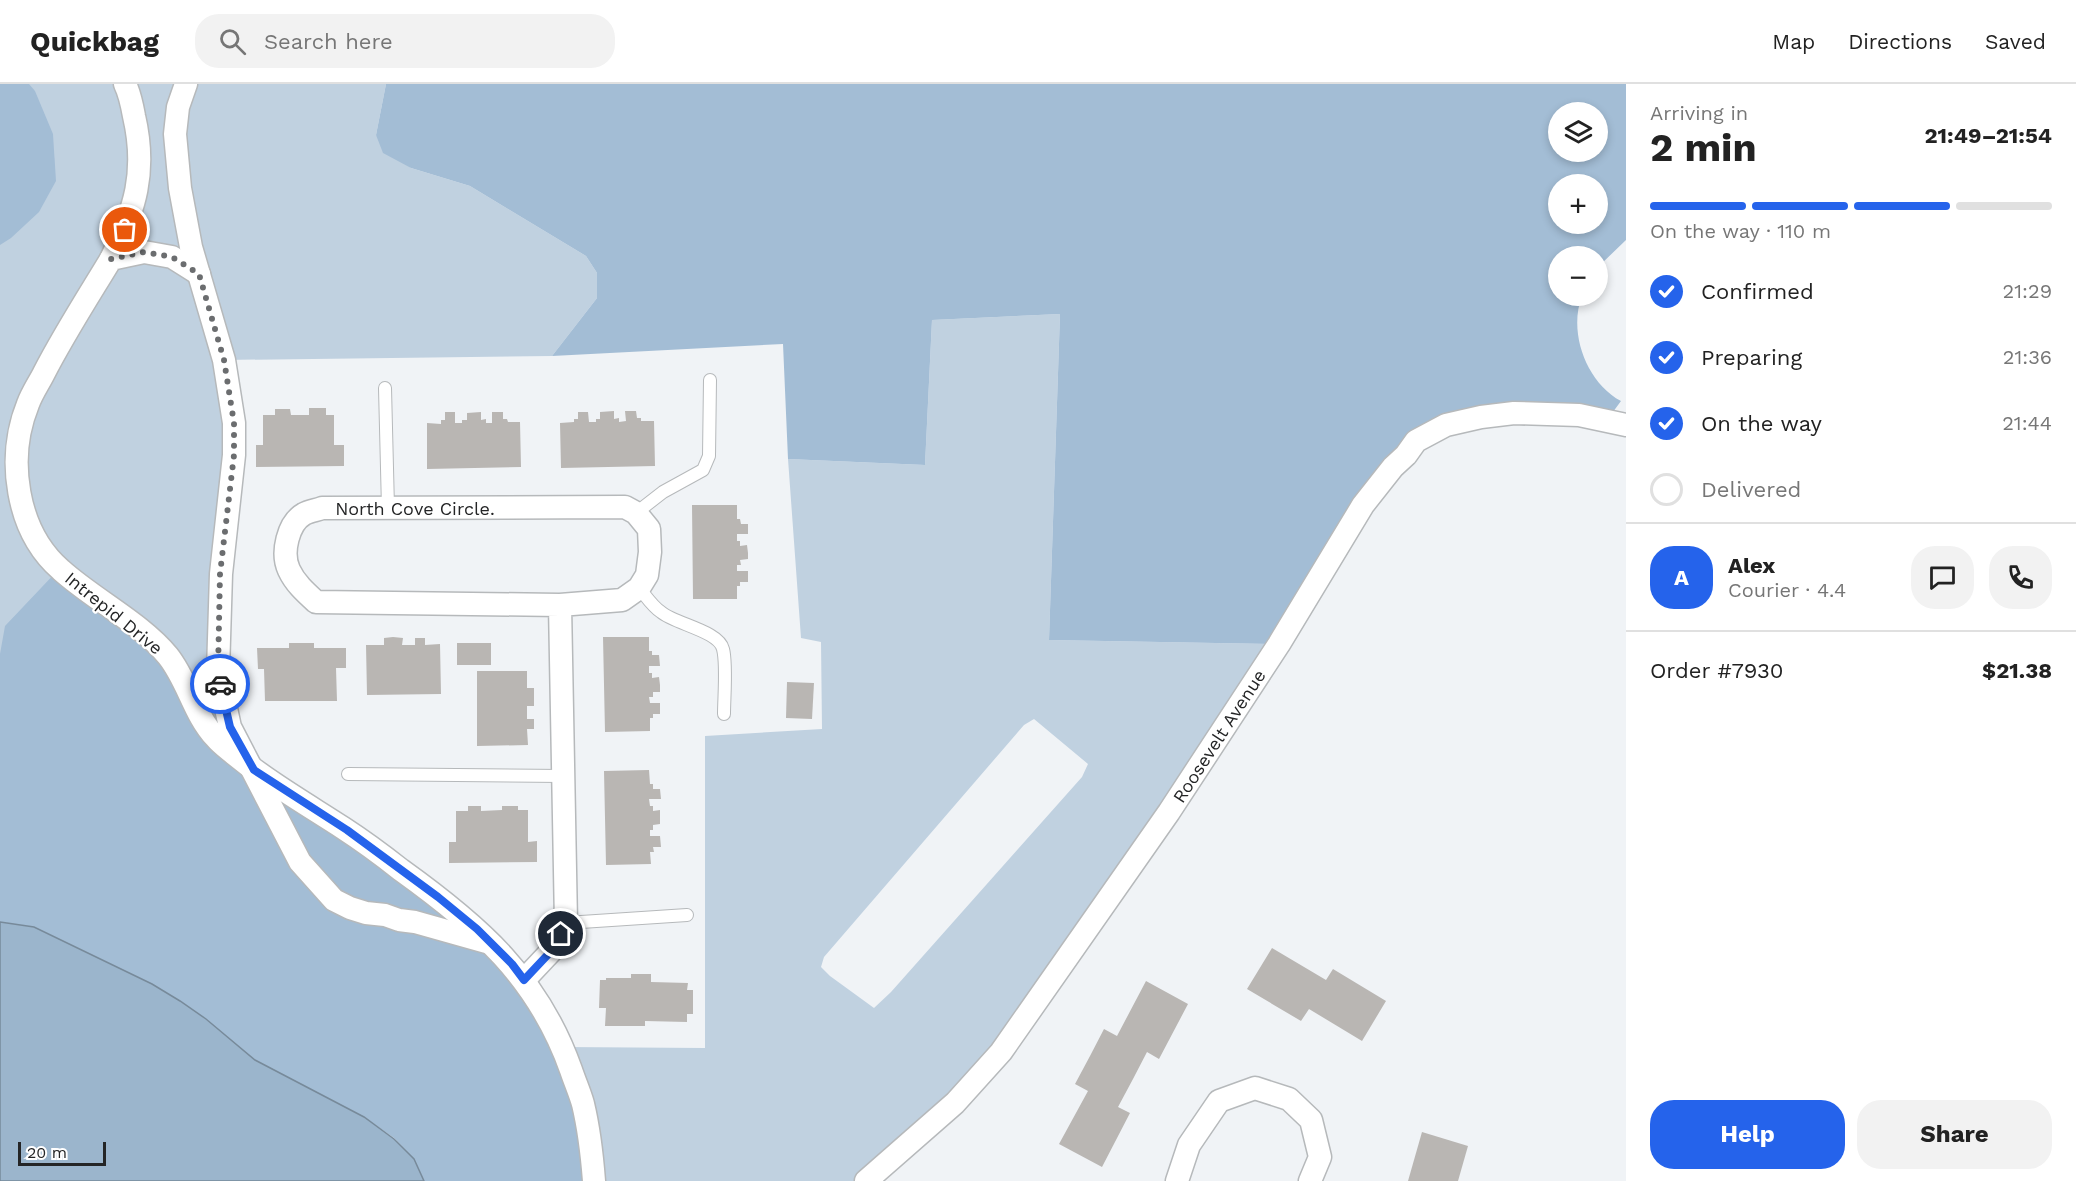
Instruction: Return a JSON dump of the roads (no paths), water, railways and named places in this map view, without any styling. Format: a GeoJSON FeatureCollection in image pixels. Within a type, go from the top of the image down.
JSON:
{"type":"FeatureCollection","features":[{"type":"Feature","properties":{"kind":"street","name":"Intrepid Drive"},"geometry":{"type":"LineString","coordinates":[[125,84],[136,122],[139,148],[140,174],[136,198],[111,259],[52,357],[28,404],[20,429],[18,458],[19,490],[25,518],[41,546],[59,569],[143,633],[168,656],[198,713],[216,738],[254,770],[347,830],[438,897],[477,929],[512,964],[541,1004],[558,1035],[579,1091],[590,1144],[594,1181]]}},
{"type":"Feature","properties":{"kind":"street"},"geometry":{"type":"LineString","coordinates":[[186,84],[178,107],[175,134],[180,188],[191,247],[224,360],[234,423],[234,455],[220,574],[218,671],[230,727],[300,861],[334,900],[366,913],[415,922],[490,943]]}},
{"type":"Feature","properties":{"kind":"street"},"geometry":{"type":"LineString","coordinates":[[111,259],[144,252],[172,257],[199,274]]}},
{"type":"Feature","properties":{"kind":"street","name":"Roosevelt Avenue"},"geometry":{"type":"LineString","coordinates":[[866,1181],[955,1103],[1001,1052],[1169,812],[1279,644],[1364,505],[1393,466],[1406,455],[1416,441],[1446,425],[1514,413],[1579,415],[1626,425]]}},
{"type":"Feature","properties":{"kind":"street","name":"North Cove Circle."},"geometry":{"type":"LineString","coordinates":[[636,513],[625,507],[322,508],[303,514],[292,528],[286,548],[288,568],[300,587],[316,602],[560,605],[622,600],[639,588]]}},
{"type":"Feature","properties":{"kind":"street"},"geometry":{"type":"LineString","coordinates":[[636,513],[648,529],[650,552],[647,575],[639,588]]}},
{"type":"Feature","properties":{"kind":"street"},"geometry":{"type":"LineString","coordinates":[[524,980],[556,946],[566,923],[560,605]]}},
{"type":"Feature","properties":{"kind":"street"},"geometry":{"type":"LineString","coordinates":[[1177,1181],[1189,1145],[1219,1101],[1255,1088],[1289,1099],[1311,1120],[1320,1157],[1310,1181]]}},
{"type":"Feature","properties":{"kind":"lane"},"geometry":{"type":"LineString","coordinates":[[636,513],[663,492],[703,470],[709,456],[710,380]]}},
{"type":"Feature","properties":{"kind":"lane"},"geometry":{"type":"LineString","coordinates":[[385,388],[388,508]]}},
{"type":"Feature","properties":{"kind":"lane"},"geometry":{"type":"LineString","coordinates":[[639,588],[660,612],[716,638],[723,648],[724,714]]}},
{"type":"Feature","properties":{"kind":"lane"},"geometry":{"type":"LineString","coordinates":[[348,774],[563,776]]}},
{"type":"Feature","properties":{"kind":"lane"},"geometry":{"type":"LineString","coordinates":[[566,923],[687,915]]}}]}
